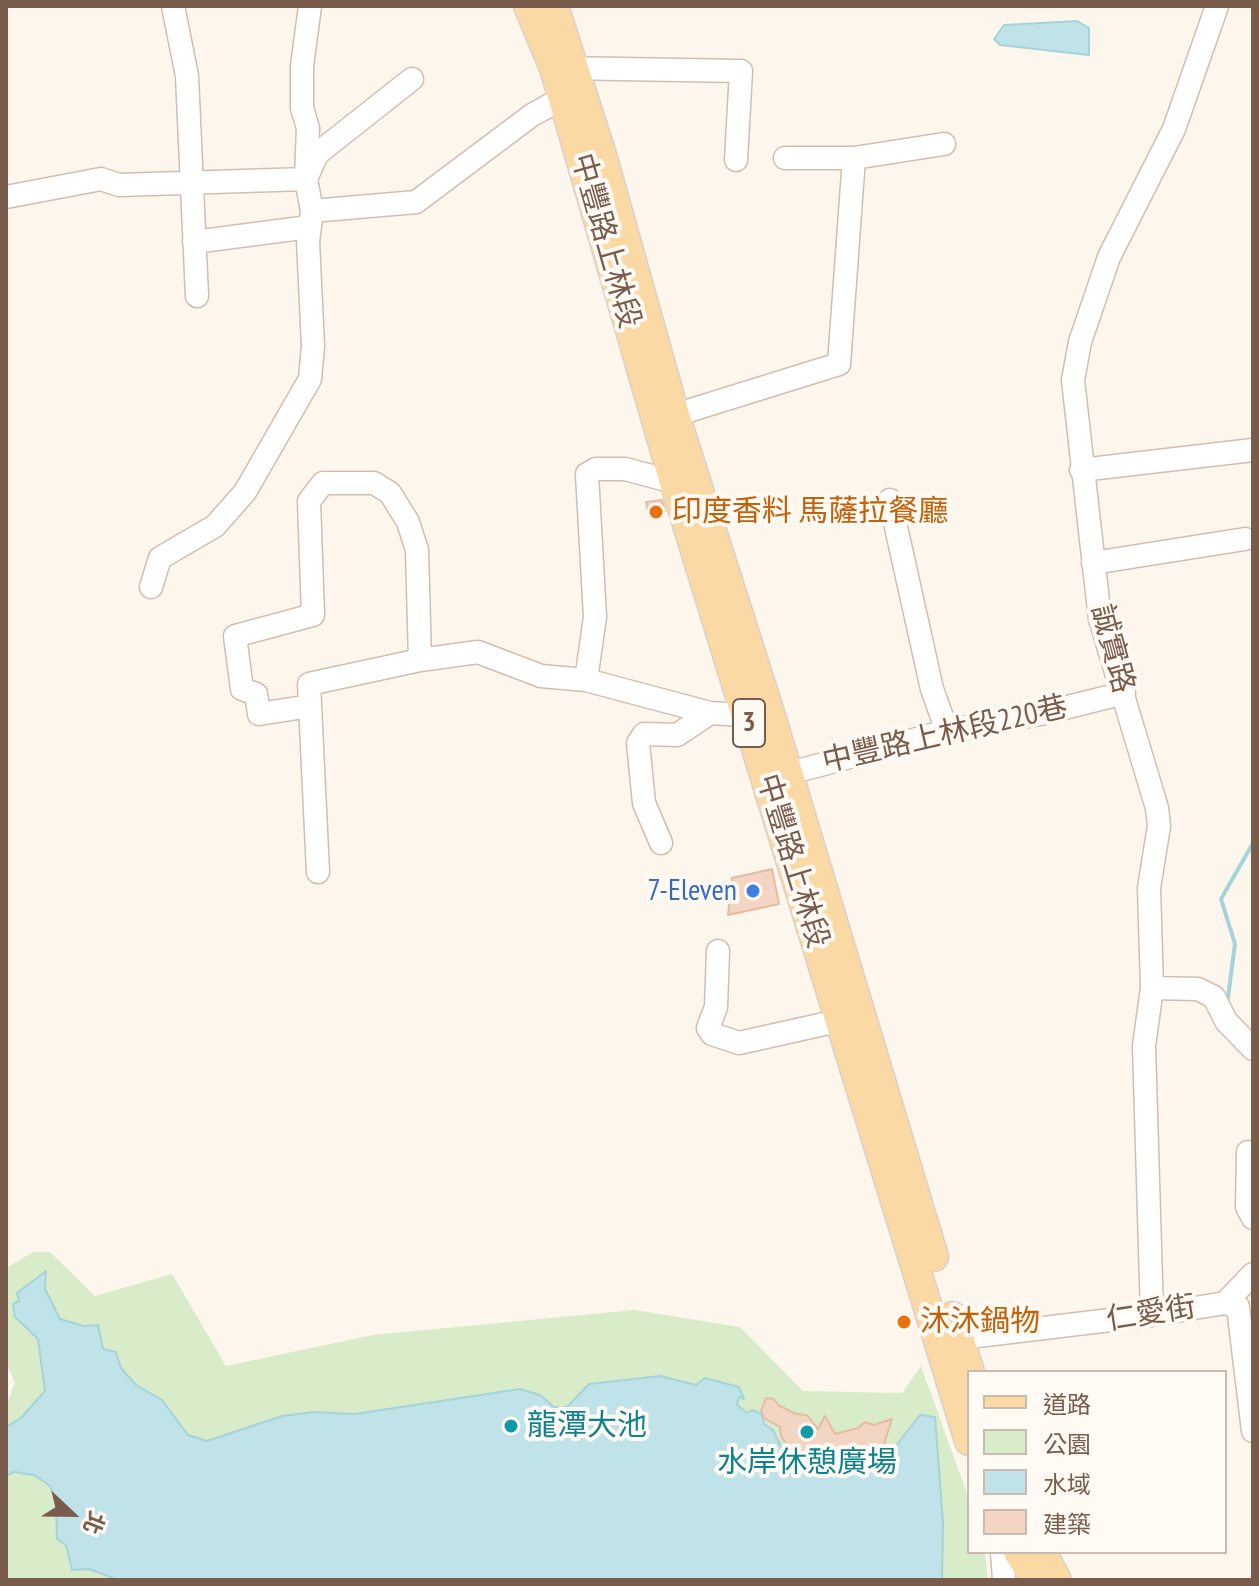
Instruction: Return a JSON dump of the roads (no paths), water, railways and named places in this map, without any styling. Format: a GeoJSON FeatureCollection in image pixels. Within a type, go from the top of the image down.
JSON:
{"type":"FeatureCollection","features":[{"type":"Feature","properties":{"kind":"main road","name":"中豐路上林段"},"geometry":{"type":"LineString","coordinates":[[528,6],[564,68]]}},
{"type":"Feature","properties":{"kind":"main road","name":"中豐路上林段"},"geometry":{"type":"LineString","coordinates":[[554,6],[564,68],[674,482],[759,716]]}},
{"type":"Feature","properties":{"kind":"main road","name":"中豐路上林段"},"geometry":{"type":"LineString","coordinates":[[572,96],[602,155],[759,716],[950,1340],[967,1430]]}},
{"type":"Feature","properties":{"kind":"main road","name":"中豐路上林段"},"geometry":{"type":"LineString","coordinates":[[777,776],[842,1020],[950,1340],[969,1370]]}},
{"type":"Feature","properties":{"kind":"main road"},"geometry":{"type":"LineString","coordinates":[[1019,1554],[1036,1580]]}},
{"type":"Feature","properties":{"kind":"main road"},"geometry":{"type":"LineString","coordinates":[[1043,1554],[1057,1580]]}},
{"type":"Feature","properties":{"kind":"street"},"geometry":{"type":"LineString","coordinates":[[173,6],[187,76],[197,296]]}},
{"type":"Feature","properties":{"kind":"street"},"geometry":{"type":"LineString","coordinates":[[151,587],[160,558],[215,526],[245,492],[310,379],[313,346],[311,219],[306,179],[308,128],[302,108],[302,66],[310,6]]}},
{"type":"Feature","properties":{"kind":"street","name":"誠實路"},"geometry":{"type":"LineString","coordinates":[[1152,1315],[1144,1046],[1152,988],[1149,888],[1159,826],[1157,808],[1100,619],[1073,380],[1080,342],[1109,257],[1174,129],[1217,6]]}},
{"type":"Feature","properties":{"kind":"street"},"geometry":{"type":"LineString","coordinates":[[564,68],[741,71],[736,160]]}},
{"type":"Feature","properties":{"kind":"street"},"geometry":{"type":"LineString","coordinates":[[306,179],[317,154],[412,79]]}},
{"type":"Feature","properties":{"kind":"street"},"geometry":{"type":"LineString","coordinates":[[194,242],[416,202],[532,115],[572,96]]}},
{"type":"Feature","properties":{"kind":"street"},"geometry":{"type":"LineString","coordinates":[[785,158],[854,158],[944,144]]}},
{"type":"Feature","properties":{"kind":"street"},"geometry":{"type":"LineString","coordinates":[[675,415],[839,364],[854,158]]}},
{"type":"Feature","properties":{"kind":"street"},"geometry":{"type":"LineString","coordinates":[[6,197],[101,179],[119,185],[306,179]]}},
{"type":"Feature","properties":{"kind":"street"},"geometry":{"type":"LineString","coordinates":[[1081,470],[1253,450]]}},
{"type":"Feature","properties":{"kind":"street"},"geometry":{"type":"LineString","coordinates":[[586,680],[595,617],[587,474],[596,469],[625,469],[674,482]]}},
{"type":"Feature","properties":{"kind":"street"},"geometry":{"type":"LineString","coordinates":[[310,706],[259,714],[256,694],[242,689],[235,636],[313,615],[309,501],[323,483],[374,483],[390,493],[408,522],[417,550],[420,660]]}},
{"type":"Feature","properties":{"kind":"street"},"geometry":{"type":"LineString","coordinates":[[890,500],[932,689],[947,731]]}},
{"type":"Feature","properties":{"kind":"street"},"geometry":{"type":"LineString","coordinates":[[1093,563],[1245,539]]}},
{"type":"Feature","properties":{"kind":"street"},"geometry":{"type":"LineString","coordinates":[[318,872],[309,684],[420,660],[478,652],[541,676],[586,680],[710,713],[759,716]]}},
{"type":"Feature","properties":{"kind":"street","name":"中豐路上林段220巷"},"geometry":{"type":"LineString","coordinates":[[777,776],[947,731],[1040,714],[1124,693]]}},
{"type":"Feature","properties":{"kind":"street"},"geometry":{"type":"LineString","coordinates":[[661,843],[644,803],[638,743],[644,734],[677,735],[710,713]]}},
{"type":"Feature","properties":{"kind":"street"},"geometry":{"type":"LineString","coordinates":[[718,951],[716,1007],[708,1028],[712,1034],[739,1043],[842,1020]]}},
{"type":"Feature","properties":{"kind":"street"},"geometry":{"type":"LineString","coordinates":[[1152,988],[1198,989],[1214,997],[1226,1021],[1253,1049]]}},
{"type":"Feature","properties":{"kind":"street"},"geometry":{"type":"LineString","coordinates":[[1248,1152],[1247,1207],[1253,1218]]}},
{"type":"Feature","properties":{"kind":"street"},"geometry":{"type":"LineString","coordinates":[[1225,1303],[1253,1274]]}},
{"type":"Feature","properties":{"kind":"street","name":"仁愛街"},"geometry":{"type":"LineString","coordinates":[[950,1340],[1225,1303],[1238,1307],[1253,1431]]}},
{"type":"Feature","properties":{"kind":"street"},"geometry":{"type":"LineString","coordinates":[[1002,1554],[1004,1580]]}},
{"type":"Feature","properties":{"kind":"water"},"geometry":{"type":"Polygon","coordinates":[[[1077,21],[1089,28],[1089,55],[1000,45],[994,39],[1004,25],[1077,21]]]}},
{"type":"Feature","properties":{"kind":"water","name":"龍潭大池"},"geometry":{"type":"Polygon","coordinates":[[[46,1271],[45,1289],[60,1319],[84,1326],[98,1325],[103,1349],[116,1352],[121,1368],[136,1385],[162,1400],[188,1435],[207,1441],[282,1416],[314,1412],[355,1414],[520,1389],[540,1395],[554,1407],[567,1407],[589,1384],[660,1376],[696,1385],[705,1378],[739,1387],[744,1399],[739,1397],[737,1405],[747,1413],[752,1410],[762,1414],[764,1424],[773,1430],[781,1447],[797,1456],[813,1457],[828,1467],[845,1467],[857,1461],[878,1462],[892,1451],[920,1415],[935,1417],[943,1522],[942,1580],[118,1580],[89,1569],[72,1570],[66,1545],[57,1539],[56,1501],[50,1486],[34,1475],[14,1472],[6,1476],[6,1427],[21,1418],[45,1391],[38,1339],[15,1317],[13,1304],[19,1301],[17,1293],[46,1271]]]}},
{"type":"Feature","properties":{"kind":"waterway"},"geometry":{"type":"LineString","coordinates":[[1227,1005],[1235,944],[1221,899],[1253,843]]}},
{"type":"Feature","properties":{"kind":"place","name":"印度香料 馬薩拉餐廳"},"geometry":{"type":"Point","coordinates":[656,512]}},
{"type":"Feature","properties":{"kind":"place","name":"7-Eleven"},"geometry":{"type":"Point","coordinates":[753,891]}},
{"type":"Feature","properties":{"kind":"place","name":"沐沐鍋物"},"geometry":{"type":"Point","coordinates":[904,1322]}},
{"type":"Feature","properties":{"kind":"place","name":"龍潭大池"},"geometry":{"type":"Point","coordinates":[511,1426]}},
{"type":"Feature","properties":{"kind":"place","name":"水岸休憩廣場"},"geometry":{"type":"Point","coordinates":[807,1432]}}]}
